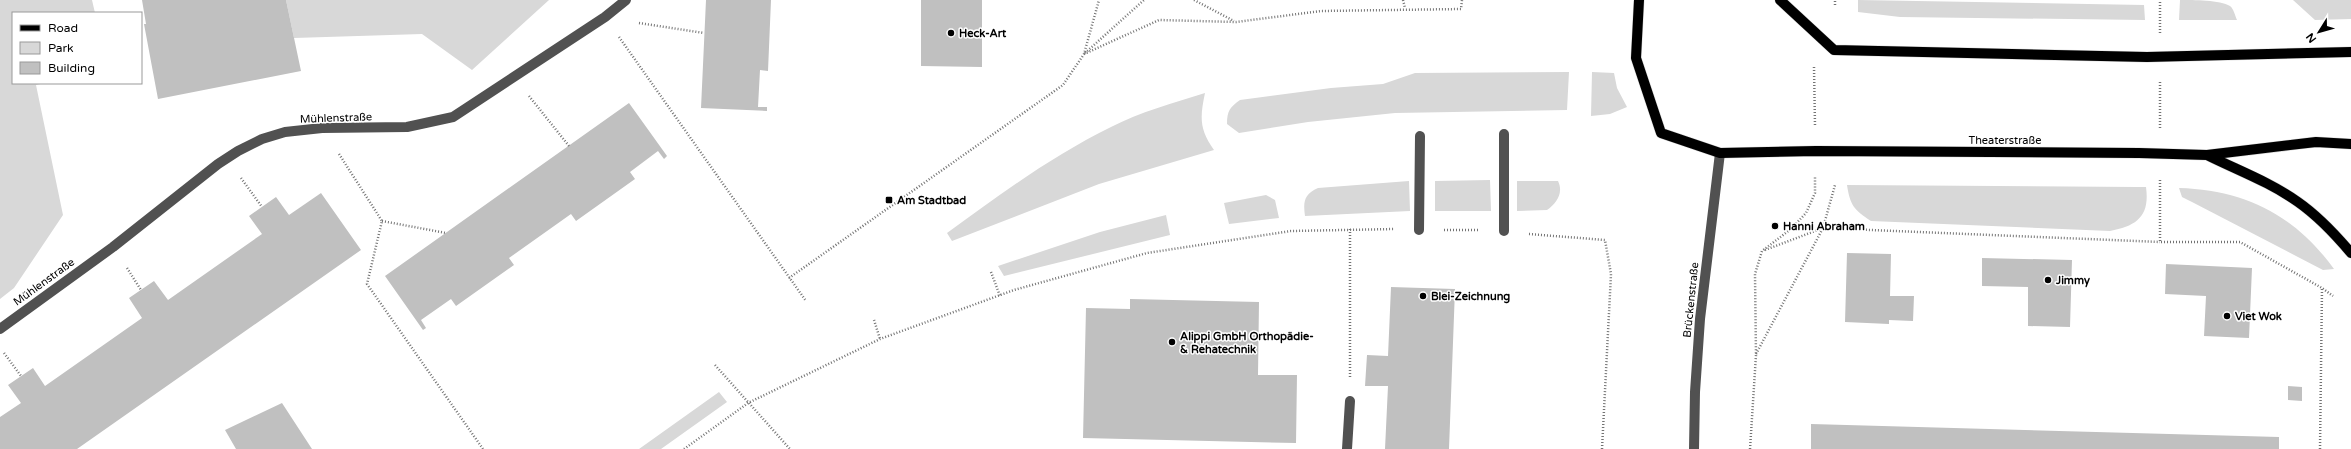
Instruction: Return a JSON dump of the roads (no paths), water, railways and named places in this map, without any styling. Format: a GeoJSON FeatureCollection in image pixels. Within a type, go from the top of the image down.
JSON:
{"type":"FeatureCollection","features":[{"type":"Feature","properties":{"kind":"main road","name":"Theaterstraße"},"geometry":{"type":"LineString","coordinates":[[1639,0],[1636,58],[1661,132],[1720,153],[1816,150],[2207,155],[2316,142],[2351,144]]}},
{"type":"Feature","properties":{"kind":"main road"},"geometry":{"type":"LineString","coordinates":[[1780,0],[1834,50],[2147,57],[2351,52]]}},
{"type":"Feature","properties":{"kind":"main road"},"geometry":{"type":"LineString","coordinates":[[2207,155],[2268,184],[2298,202],[2333,232],[2351,253]]}},
{"type":"Feature","properties":{"kind":"street","name":"Mühlenstraße"},"geometry":{"type":"LineString","coordinates":[[0,329],[113,247],[227,158],[262,139],[285,132],[322,128],[387,129],[428,124],[453,117],[604,18],[626,0]]}},
{"type":"Feature","properties":{"kind":"street"},"geometry":{"type":"LineString","coordinates":[[1504,134],[1504,231]]}},
{"type":"Feature","properties":{"kind":"street"},"geometry":{"type":"LineString","coordinates":[[1420,136],[1420,230]]}},
{"type":"Feature","properties":{"kind":"street","name":"Brückenstraße"},"geometry":{"type":"LineString","coordinates":[[1694,449],[1695,392],[1700,319],[1720,153]]}},
{"type":"Feature","properties":{"kind":"street"},"geometry":{"type":"LineString","coordinates":[[1347,449],[1350,401]]}},
{"type":"Feature","properties":{"kind":"place","name":"Heck-Art"},"geometry":{"type":"Point","coordinates":[951,33]}},
{"type":"Feature","properties":{"kind":"place","name":"Am Stadtbad"},"geometry":{"type":"Point","coordinates":[889,200]}},
{"type":"Feature","properties":{"kind":"place","name":"Hanni Abraham"},"geometry":{"type":"Point","coordinates":[1775,226]}},
{"type":"Feature","properties":{"kind":"place","name":"Jimmy"},"geometry":{"type":"Point","coordinates":[2048,280]}},
{"type":"Feature","properties":{"kind":"place","name":"Blei-Zeichnung"},"geometry":{"type":"Point","coordinates":[1423,296]}},
{"type":"Feature","properties":{"kind":"place","name":"Viet Wok"},"geometry":{"type":"Point","coordinates":[2227,316]}},
{"type":"Feature","properties":{"kind":"place","name":"Alippi GmbH Orthopädie- & Rehatechnik"},"geometry":{"type":"Point","coordinates":[1172,342]}}]}
